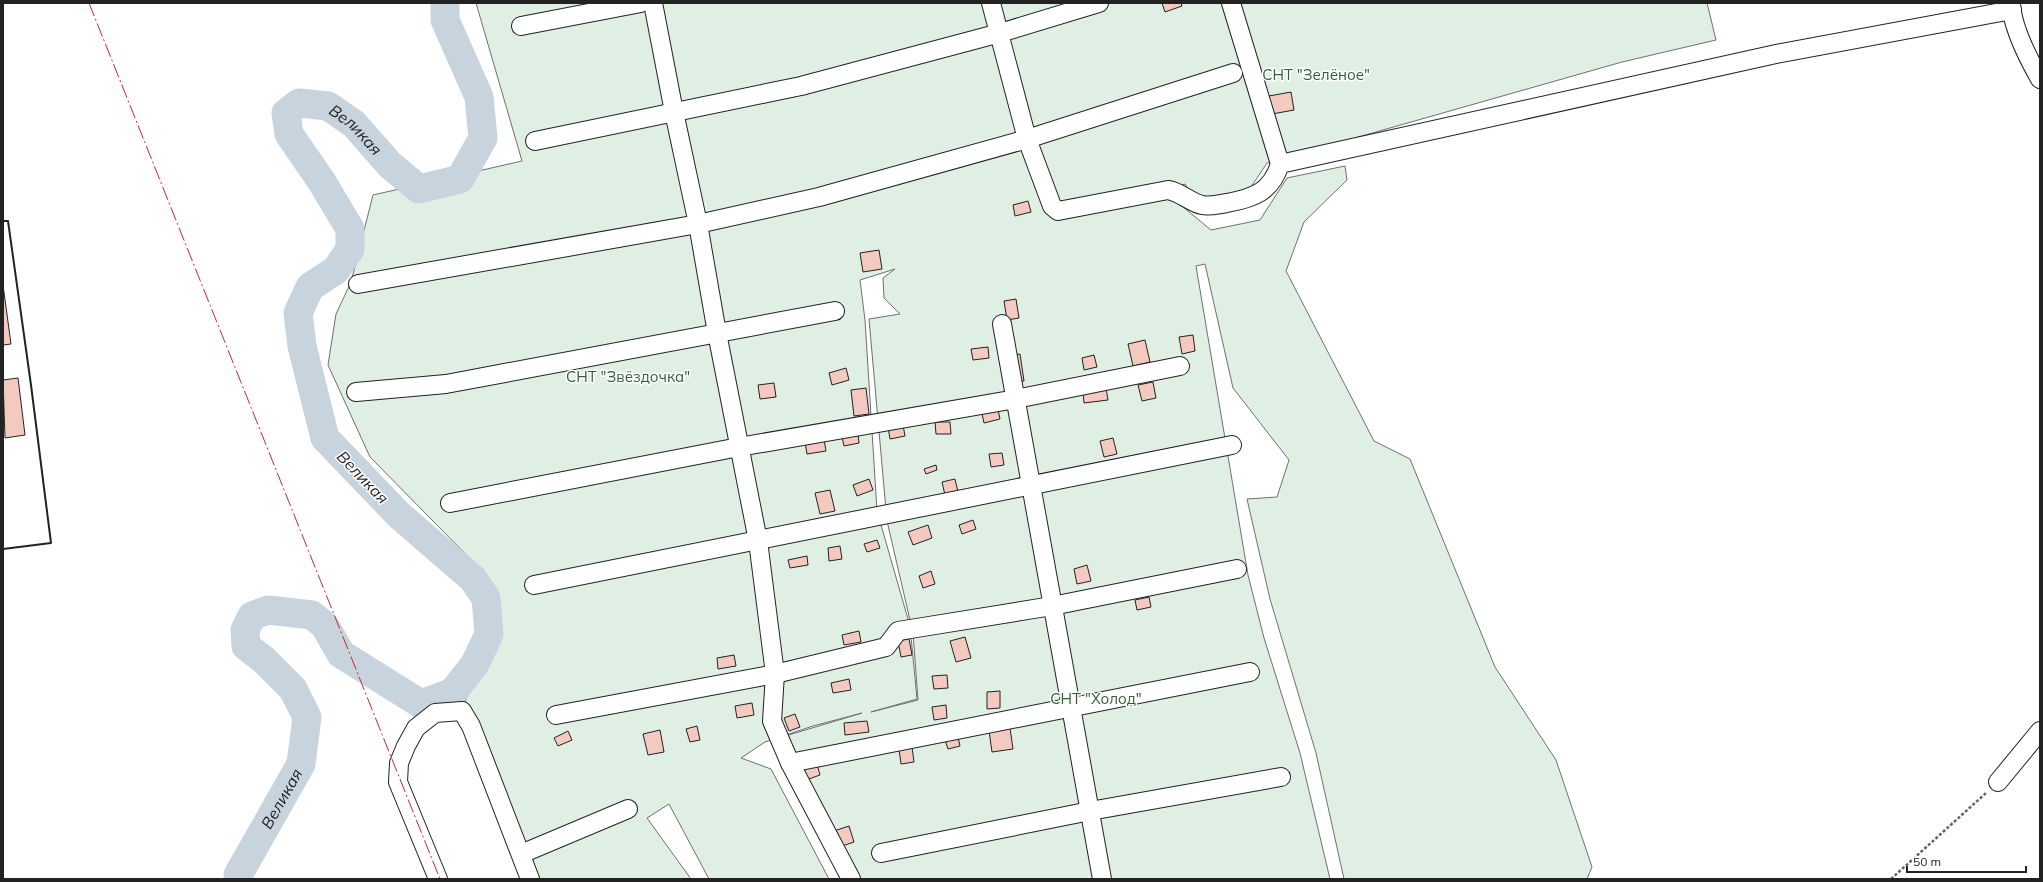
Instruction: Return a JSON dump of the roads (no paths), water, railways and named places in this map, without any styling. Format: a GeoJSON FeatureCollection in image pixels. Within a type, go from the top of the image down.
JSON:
{"type":"FeatureCollection","features":[{"type":"Feature","properties":{"kind":"street"},"geometry":{"type":"LineString","coordinates":[[522,26],[641,3]]}},
{"type":"Feature","properties":{"kind":"street"},"geometry":{"type":"LineString","coordinates":[[653,3],[698,224],[717,333],[758,541],[775,674],[771,713],[772,721],[790,763],[851,879]]}},
{"type":"Feature","properties":{"kind":"street"},"geometry":{"type":"LineString","coordinates":[[991,3],[1027,139],[1052,206],[1058,211],[1168,190],[1177,192],[1193,202],[1204,206],[1248,199],[1259,195],[1268,186],[1277,175],[1280,164],[1231,3]]}},
{"type":"Feature","properties":{"kind":"street"},"geometry":{"type":"LineString","coordinates":[[535,141],[801,86],[1000,33],[1099,3]]}},
{"type":"Feature","properties":{"kind":"street"},"geometry":{"type":"LineString","coordinates":[[1280,164],[1776,54],[2012,7],[2025,50],[2040,79]]}},
{"type":"Feature","properties":{"kind":"street"},"geometry":{"type":"LineString","coordinates":[[358,284],[698,224],[819,197],[1027,139],[1233,73]]}},
{"type":"Feature","properties":{"kind":"street"},"geometry":{"type":"LineString","coordinates":[[356,392],[446,384],[835,311]]}},
{"type":"Feature","properties":{"kind":"street"},"geometry":{"type":"LineString","coordinates":[[1002,324],[1102,879]]}},
{"type":"Feature","properties":{"kind":"street"},"geometry":{"type":"LineString","coordinates":[[450,503],[739,447],[1016,399],[1180,366]]}},
{"type":"Feature","properties":{"kind":"street"},"geometry":{"type":"LineString","coordinates":[[534,585],[758,541],[1031,484],[1232,445]]}},
{"type":"Feature","properties":{"kind":"street"},"geometry":{"type":"LineString","coordinates":[[556,716],[775,674],[886,648],[898,631],[1052,606],[1237,569]]}},
{"type":"Feature","properties":{"kind":"street"},"geometry":{"type":"LineString","coordinates":[[790,763],[1072,709],[1250,672]]}},
{"type":"Feature","properties":{"kind":"street"},"geometry":{"type":"LineString","coordinates":[[438,879],[398,782],[399,763],[416,728],[435,713],[462,711],[471,726],[530,879]]}},
{"type":"Feature","properties":{"kind":"street"},"geometry":{"type":"LineString","coordinates":[[1998,782],[2040,731]]}},
{"type":"Feature","properties":{"kind":"street"},"geometry":{"type":"LineString","coordinates":[[881,853],[1090,811],[1281,777]]}},
{"type":"Feature","properties":{"kind":"street"},"geometry":{"type":"LineString","coordinates":[[520,854],[628,809]]}},
{"type":"Feature","properties":{"kind":"waterway","name":"Великая"},"geometry":{"type":"LineString","coordinates":[[239,879],[238,875],[301,764],[307,717],[293,689],[264,660],[246,646],[245,630],[252,616],[268,610],[312,615],[325,626],[341,654],[421,704],[453,692],[475,664],[489,634],[486,598],[473,579],[399,515],[325,438],[302,346],[298,313],[310,287],[336,270],[350,249],[350,229],[322,182],[289,134],[286,113],[299,103],[328,106],[354,124],[390,165],[419,189],[460,179],[483,138],[479,97],[445,20],[445,3]]}},
{"type":"Feature","properties":{"kind":"park label","name":"СНТ \"Зелёное\""},"geometry":{"type":"Point","coordinates":[1316,75]}},
{"type":"Feature","properties":{"kind":"park label","name":"СНТ \"Звёздочка\""},"geometry":{"type":"Point","coordinates":[628,377]}},
{"type":"Feature","properties":{"kind":"park label","name":"СНТ \"Холод\""},"geometry":{"type":"Point","coordinates":[1096,699]}}]}
